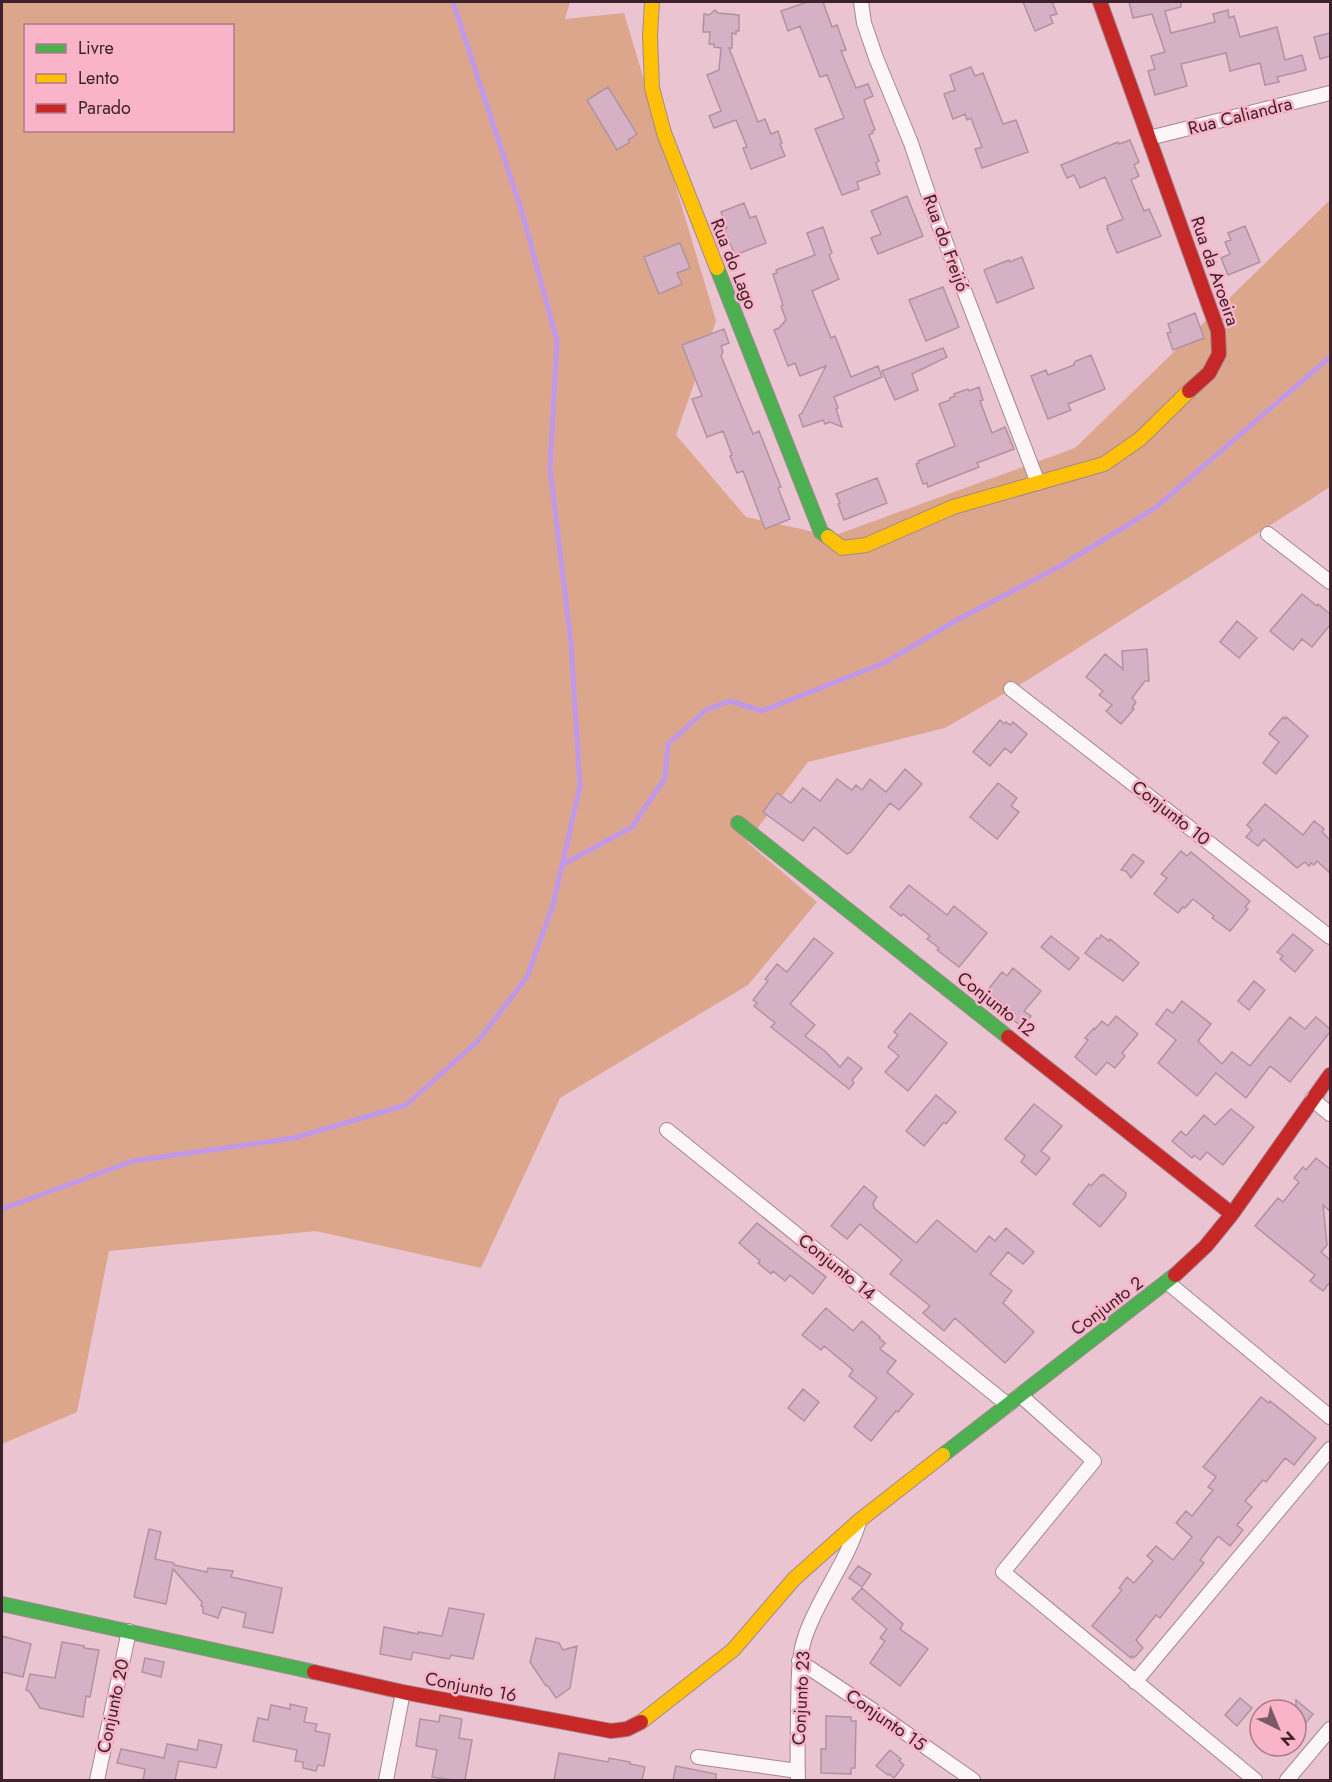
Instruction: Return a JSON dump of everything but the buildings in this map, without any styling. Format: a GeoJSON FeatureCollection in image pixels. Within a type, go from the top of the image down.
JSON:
{"type":"FeatureCollection","features":[{"type":"Feature","properties":{"kind":"street","name":"Rua do Lago"},"geometry":{"type":"LineString","coordinates":[[652,2],[650,36],[652,88],[663,133],[821,532]]}},
{"type":"Feature","properties":{"kind":"street","name":"Rua do Freijó"},"geometry":{"type":"LineString","coordinates":[[861,2],[864,22],[876,58],[911,143],[937,220],[1038,483]]}},
{"type":"Feature","properties":{"kind":"street","name":"Rua da Aroeira"},"geometry":{"type":"LineString","coordinates":[[821,532],[842,548],[866,545],[953,507],[1104,464],[1140,439],[1209,373],[1219,354],[1218,331],[1100,2]]}},
{"type":"Feature","properties":{"kind":"street","name":"Rua Caliandra"},"geometry":{"type":"LineString","coordinates":[[1149,138],[1330,93]]}},
{"type":"Feature","properties":{"kind":"street"},"geometry":{"type":"LineString","coordinates":[[1269,534],[1330,582]]}},
{"type":"Feature","properties":{"kind":"street","name":"Conjunto 10"},"geometry":{"type":"LineString","coordinates":[[1011,689],[1330,937]]}},
{"type":"Feature","properties":{"kind":"street","name":"Conjunto 12"},"geometry":{"type":"LineString","coordinates":[[738,823],[1232,1214]]}},
{"type":"Feature","properties":{"kind":"street","name":"Conjunto 2"},"geometry":{"type":"LineString","coordinates":[[860,1520],[1167,1282],[1206,1246],[1232,1214],[1330,1075]]}},
{"type":"Feature","properties":{"kind":"street"},"geometry":{"type":"LineString","coordinates":[[1312,1099],[1330,1114]]}},
{"type":"Feature","properties":{"kind":"street","name":"Conjunto 14"},"geometry":{"type":"LineString","coordinates":[[667,1130],[1008,1405]]}},
{"type":"Feature","properties":{"kind":"street"},"geometry":{"type":"LineString","coordinates":[[1167,1282],[1330,1416]]}},
{"type":"Feature","properties":{"kind":"street"},"geometry":{"type":"LineString","coordinates":[[1020,1395],[1094,1461],[1003,1572],[1255,1780]]}},
{"type":"Feature","properties":{"kind":"street"},"geometry":{"type":"LineString","coordinates":[[1135,1682],[1330,1449]]}},
{"type":"Feature","properties":{"kind":"street","name":"Conjunto 23"},"geometry":{"type":"LineString","coordinates":[[798,1776],[799,1661],[806,1634],[855,1537],[860,1520]]}},
{"type":"Feature","properties":{"kind":"street","name":"Conjunto 16"},"geometry":{"type":"LineString","coordinates":[[2,1604],[129,1630],[403,1692],[611,1731],[638,1725],[734,1650],[794,1579],[860,1520]]}},
{"type":"Feature","properties":{"kind":"street","name":"Conjunto 20"},"geometry":{"type":"LineString","coordinates":[[96,1780],[129,1630]]}},
{"type":"Feature","properties":{"kind":"street","name":"Conjunto 15"},"geometry":{"type":"LineString","coordinates":[[799,1661],[973,1780]]}},
{"type":"Feature","properties":{"kind":"street"},"geometry":{"type":"LineString","coordinates":[[386,1780],[403,1692]]}},
{"type":"Feature","properties":{"kind":"street"},"geometry":{"type":"LineString","coordinates":[[1287,1780],[1330,1729]]}},
{"type":"Feature","properties":{"kind":"street"},"geometry":{"type":"LineString","coordinates":[[698,1757],[798,1776]]}},
{"type":"Feature","properties":{"kind":"shaded area"},"geometry":{"type":"Polygon","coordinates":[[[2,2],[570,2],[565,19],[624,13],[716,321],[676,435],[746,517],[833,536],[1075,448],[1330,200],[1330,487],[1031,678],[945,728],[808,762],[747,842],[817,902],[748,985],[560,1098],[481,1268],[316,1231],[109,1251],[77,1412],[2,1444],[2,2]]]}},
{"type":"Feature","properties":{"kind":"waterway"},"geometry":{"type":"LineString","coordinates":[[2,1209],[133,1161],[294,1138],[406,1105],[478,1041],[527,977],[553,905],[580,786],[571,643],[550,468],[557,341],[522,212],[453,2]]}},
{"type":"Feature","properties":{"kind":"waterway"},"geometry":{"type":"LineString","coordinates":[[562,865],[632,827],[665,778],[668,744],[706,710],[730,701],[762,711],[884,663],[957,620],[1064,564],[1155,508],[1330,357]]}},
{"type":"Feature","properties":{"kind":"traffic: fast"},"geometry":{"type":"LineString","coordinates":[[717,268],[821,532],[828,537]]}},
{"type":"Feature","properties":{"kind":"traffic: fast"},"geometry":{"type":"LineString","coordinates":[[738,823],[1008,1037]]}},
{"type":"Feature","properties":{"kind":"traffic: fast"},"geometry":{"type":"LineString","coordinates":[[943,1455],[1175,1275]]}},
{"type":"Feature","properties":{"kind":"traffic: fast"},"geometry":{"type":"LineString","coordinates":[[2,1604],[314,1672]]}},
{"type":"Feature","properties":{"kind":"traffic: slow"},"geometry":{"type":"LineString","coordinates":[[652,2],[650,36],[652,88],[664,133],[717,268]]}},
{"type":"Feature","properties":{"kind":"traffic: slow"},"geometry":{"type":"LineString","coordinates":[[828,537],[842,548],[866,545],[953,507],[1104,464],[1140,439],[1189,391]]}},
{"type":"Feature","properties":{"kind":"traffic: slow"},"geometry":{"type":"LineString","coordinates":[[641,1722],[733,1650],[794,1579],[860,1520],[943,1455]]}},
{"type":"Feature","properties":{"kind":"traffic: jam"},"geometry":{"type":"LineString","coordinates":[[1100,2],[1218,331],[1219,354],[1209,373],[1189,391]]}},
{"type":"Feature","properties":{"kind":"traffic: jam"},"geometry":{"type":"LineString","coordinates":[[1008,1037],[1232,1214]]}},
{"type":"Feature","properties":{"kind":"traffic: jam"},"geometry":{"type":"LineString","coordinates":[[1175,1275],[1206,1246],[1232,1214],[1330,1075]]}},
{"type":"Feature","properties":{"kind":"traffic: jam"},"geometry":{"type":"LineString","coordinates":[[314,1672],[403,1692],[611,1731],[627,1729],[641,1722]]}}]}
